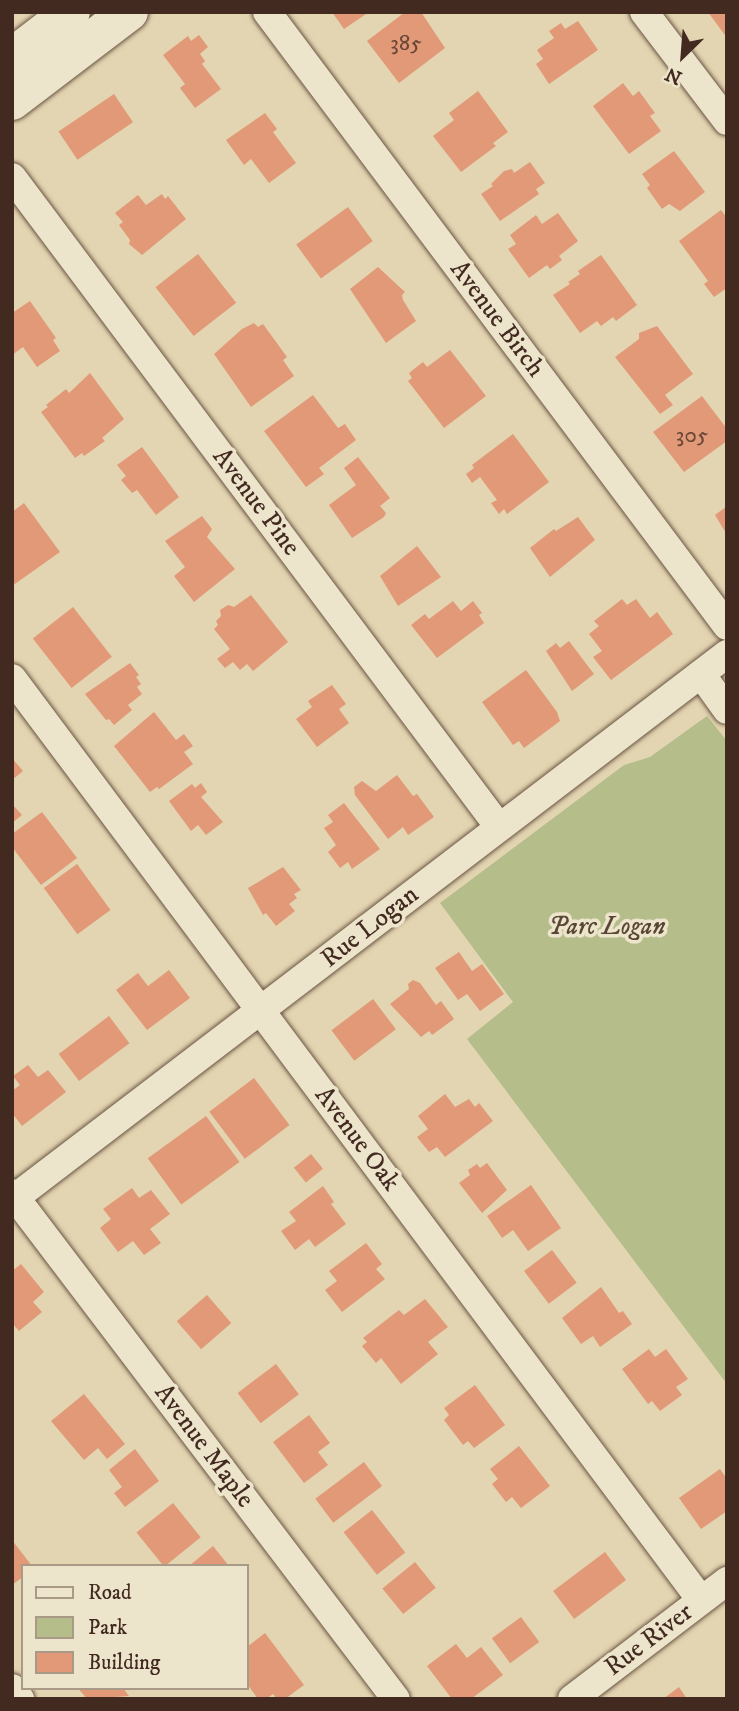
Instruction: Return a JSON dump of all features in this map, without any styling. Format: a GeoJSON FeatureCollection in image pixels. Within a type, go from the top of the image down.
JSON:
{"type":"FeatureCollection","features":[{"type":"Feature","properties":{"kind":"street"},"geometry":{"type":"LineString","coordinates":[[12,57],[71,12]]}},
{"type":"Feature","properties":{"kind":"street"},"geometry":{"type":"LineString","coordinates":[[12,101],[129,12]]}},
{"type":"Feature","properties":{"kind":"street","name":"Avenue Birch"},"geometry":{"type":"LineString","coordinates":[[267,12],[727,626]]}},
{"type":"Feature","properties":{"kind":"street"},"geometry":{"type":"LineString","coordinates":[[644,12],[727,121]]}},
{"type":"Feature","properties":{"kind":"street","name":"Avenue Pine"},"geometry":{"type":"LineString","coordinates":[[12,177],[499,827]]}},
{"type":"Feature","properties":{"kind":"street","name":"Rue Logan"},"geometry":{"type":"LineString","coordinates":[[13,1196],[262,1011],[727,654]]}},
{"type":"Feature","properties":{"kind":"street"},"geometry":{"type":"LineString","coordinates":[[701,674],[727,710]]}},
{"type":"Feature","properties":{"kind":"street","name":"Avenue Oak"},"geometry":{"type":"LineString","coordinates":[[12,678],[701,1600]]}},
{"type":"Feature","properties":{"kind":"street","name":"Avenue Maple"},"geometry":{"type":"LineString","coordinates":[[13,1196],[396,1699]]}},
{"type":"Feature","properties":{"kind":"street","name":"Rue River"},"geometry":{"type":"LineString","coordinates":[[572,1699],[727,1581]]}},
{"type":"Feature","properties":{"kind":"street"},"geometry":{"type":"LineString","coordinates":[[12,1688],[20,1699]]}},
{"type":"Feature","properties":{"kind":"green space","name":"Parc Logan"},"geometry":{"type":"Polygon","coordinates":[[[707,716],[727,741],[727,1384],[467,1039],[513,1002],[440,903],[624,765],[650,757],[707,716]]]}},
{"type":"Feature","properties":{"kind":"building"},"geometry":{"type":"Polygon","coordinates":[[[332,12],[369,12],[344,29],[332,12]]]}},
{"type":"Feature","properties":{"kind":"building"},"geometry":{"type":"Polygon","coordinates":[[[405,12],[421,12],[445,48],[399,83],[367,41],[405,12]]]}},
{"type":"Feature","properties":{"kind":"building"},"geometry":{"type":"Polygon","coordinates":[[[708,12],[727,12],[727,38],[708,12]]]}},
{"type":"Feature","properties":{"kind":"building"},"geometry":{"type":"Polygon","coordinates":[[[578,21],[598,50],[549,84],[536,64],[543,59],[537,50],[554,38],[549,31],[561,23],[565,29],[578,21]]]}},
{"type":"Feature","properties":{"kind":"building"},"geometry":{"type":"Polygon","coordinates":[[[199,35],[208,47],[200,54],[205,61],[202,64],[221,89],[195,108],[180,88],[185,84],[163,55],[188,36],[191,41],[199,35]]]}},
{"type":"Feature","properties":{"kind":"building"},"geometry":{"type":"Polygon","coordinates":[[[623,83],[633,96],[639,91],[655,113],[650,116],[661,131],[629,154],[593,106],[623,83]]]}},
{"type":"Feature","properties":{"kind":"building"},"geometry":{"type":"Polygon","coordinates":[[[478,91],[508,132],[493,143],[496,146],[461,172],[433,136],[454,120],[449,113],[478,91]]]}},
{"type":"Feature","properties":{"kind":"building"},"geometry":{"type":"Polygon","coordinates":[[[114,94],[133,122],[77,160],[58,131],[114,94]]]}},
{"type":"Feature","properties":{"kind":"building"},"geometry":{"type":"Polygon","coordinates":[[[265,113],[277,129],[273,132],[296,163],[269,183],[251,159],[244,165],[226,140],[265,113]]]}},
{"type":"Feature","properties":{"kind":"building"},"geometry":{"type":"Polygon","coordinates":[[[674,151],[705,192],[680,211],[669,204],[662,209],[647,188],[650,185],[642,174],[674,151]]]}},
{"type":"Feature","properties":{"kind":"building"},"geometry":{"type":"Polygon","coordinates":[[[530,162],[545,183],[536,189],[539,194],[500,221],[481,194],[493,186],[491,184],[504,171],[512,169],[514,173],[530,162]]]}},
{"type":"Feature","properties":{"kind":"building"},"geometry":{"type":"Polygon","coordinates":[[[162,194],[165,199],[168,196],[186,219],[142,255],[129,244],[130,240],[119,225],[123,222],[115,213],[138,195],[146,205],[162,194]]]}},
{"type":"Feature","properties":{"kind":"building"},"geometry":{"type":"Polygon","coordinates":[[[348,207],[373,241],[321,279],[296,245],[348,207]]]}},
{"type":"Feature","properties":{"kind":"building"},"geometry":{"type":"Polygon","coordinates":[[[721,210],[727,218],[727,288],[714,297],[704,284],[708,281],[679,241],[721,210]]]}},
{"type":"Feature","properties":{"kind":"building"},"geometry":{"type":"Polygon","coordinates":[[[558,213],[578,241],[559,256],[562,260],[550,269],[547,265],[529,278],[508,249],[516,244],[510,235],[536,215],[542,224],[558,213]]]}},
{"type":"Feature","properties":{"kind":"building"},"geometry":{"type":"Polygon","coordinates":[[[198,254],[236,303],[194,336],[155,287],[198,254]]]}},
{"type":"Feature","properties":{"kind":"building"},"geometry":{"type":"Polygon","coordinates":[[[601,255],[637,305],[616,321],[613,317],[601,326],[597,321],[580,333],[553,295],[570,284],[568,282],[580,274],[578,271],[601,255]]]}},
{"type":"Feature","properties":{"kind":"building"},"geometry":{"type":"Polygon","coordinates":[[[378,267],[405,292],[402,295],[403,300],[416,321],[386,343],[350,289],[378,267]]]}},
{"type":"Feature","properties":{"kind":"building"},"geometry":{"type":"Polygon","coordinates":[[[30,301],[56,338],[53,340],[60,351],[37,367],[23,347],[12,355],[12,313],[30,301]]]}},
{"type":"Feature","properties":{"kind":"building"},"geometry":{"type":"Polygon","coordinates":[[[254,323],[258,327],[263,324],[287,357],[283,360],[294,376],[251,407],[214,354],[242,329],[254,323]]]}},
{"type":"Feature","properties":{"kind":"building"},"geometry":{"type":"Polygon","coordinates":[[[657,326],[693,374],[665,395],[673,405],[660,414],[615,357],[639,339],[639,333],[657,326]]]}},
{"type":"Feature","properties":{"kind":"building"},"geometry":{"type":"Polygon","coordinates":[[[450,350],[486,396],[444,428],[408,381],[412,378],[409,373],[423,362],[427,367],[450,350]]]}},
{"type":"Feature","properties":{"kind":"building"},"geometry":{"type":"Polygon","coordinates":[[[90,373],[124,419],[102,438],[105,441],[84,456],[82,453],[75,458],[41,412],[66,389],[69,393],[90,373]]]}},
{"type":"Feature","properties":{"kind":"building"},"geometry":{"type":"Polygon","coordinates":[[[313,395],[338,428],[345,424],[356,440],[319,468],[324,474],[306,487],[264,431],[313,395]]]}},
{"type":"Feature","properties":{"kind":"building"},"geometry":{"type":"Polygon","coordinates":[[[702,396],[727,429],[727,441],[684,472],[653,432],[702,396]]]}},
{"type":"Feature","properties":{"kind":"building"},"geometry":{"type":"Polygon","coordinates":[[[513,434],[549,482],[507,514],[504,509],[499,514],[491,503],[497,500],[480,477],[472,483],[466,474],[474,468],[472,465],[513,434]]]}},
{"type":"Feature","properties":{"kind":"building"},"geometry":{"type":"Polygon","coordinates":[[[142,447],[179,497],[156,515],[137,490],[132,493],[121,480],[126,476],[117,465],[142,447]]]}},
{"type":"Feature","properties":{"kind":"building"},"geometry":{"type":"Polygon","coordinates":[[[358,457],[390,498],[380,506],[386,513],[384,517],[352,538],[329,505],[356,485],[344,468],[358,457]]]}},
{"type":"Feature","properties":{"kind":"building"},"geometry":{"type":"Polygon","coordinates":[[[24,503],[60,552],[12,586],[12,512],[24,503]]]}},
{"type":"Feature","properties":{"kind":"building"},"geometry":{"type":"Polygon","coordinates":[[[727,506],[727,535],[715,515],[727,506]]]}},
{"type":"Feature","properties":{"kind":"building"},"geometry":{"type":"Polygon","coordinates":[[[202,516],[212,529],[207,537],[235,569],[194,602],[174,576],[185,567],[165,541],[202,516]]]}},
{"type":"Feature","properties":{"kind":"building"},"geometry":{"type":"Polygon","coordinates":[[[578,517],[595,540],[550,577],[530,548],[554,529],[556,531],[578,517]]]}},
{"type":"Feature","properties":{"kind":"building"},"geometry":{"type":"Polygon","coordinates":[[[417,546],[441,577],[398,606],[380,576],[417,546]]]}},
{"type":"Feature","properties":{"kind":"building"},"geometry":{"type":"Polygon","coordinates":[[[251,595],[288,642],[253,671],[247,664],[240,670],[233,662],[225,668],[217,659],[230,649],[214,629],[218,625],[216,621],[221,616],[220,610],[228,605],[234,607],[251,595]]]}},
{"type":"Feature","properties":{"kind":"building"},"geometry":{"type":"Polygon","coordinates":[[[622,599],[627,605],[636,599],[650,618],[657,612],[673,634],[611,680],[593,657],[602,651],[589,634],[599,626],[594,621],[622,599]]]}},
{"type":"Feature","properties":{"kind":"building"},"geometry":{"type":"Polygon","coordinates":[[[453,601],[461,611],[473,601],[482,613],[479,615],[484,623],[437,658],[411,625],[425,614],[429,619],[453,601]]]}},
{"type":"Feature","properties":{"kind":"building"},"geometry":{"type":"Polygon","coordinates":[[[73,607],[112,657],[72,688],[33,638],[73,607]]]}},
{"type":"Feature","properties":{"kind":"building"},"geometry":{"type":"Polygon","coordinates":[[[569,641],[594,674],[572,691],[546,651],[556,643],[560,648],[569,641]]]}},
{"type":"Feature","properties":{"kind":"building"},"geometry":{"type":"Polygon","coordinates":[[[130,663],[139,675],[136,677],[141,684],[137,687],[142,694],[128,705],[132,710],[114,725],[109,719],[106,720],[85,694],[130,663]]]}},
{"type":"Feature","properties":{"kind":"building"},"geometry":{"type":"Polygon","coordinates":[[[526,670],[557,712],[560,721],[524,748],[519,741],[513,745],[482,702],[526,670]]]}},
{"type":"Feature","properties":{"kind":"building"},"geometry":{"type":"Polygon","coordinates":[[[332,685],[346,704],[339,709],[349,723],[317,747],[296,719],[312,707],[308,701],[332,685]]]}},
{"type":"Feature","properties":{"kind":"building"},"geometry":{"type":"Polygon","coordinates":[[[154,712],[176,740],[184,734],[193,746],[184,752],[193,764],[159,789],[157,787],[150,792],[114,746],[154,712]]]}},
{"type":"Feature","properties":{"kind":"building"},"geometry":{"type":"Polygon","coordinates":[[[12,758],[23,771],[12,780],[12,758]]]}},
{"type":"Feature","properties":{"kind":"building"},"geometry":{"type":"Polygon","coordinates":[[[397,775],[413,796],[417,794],[434,817],[408,835],[403,827],[388,839],[355,795],[354,787],[362,781],[376,791],[397,775]]]}},
{"type":"Feature","properties":{"kind":"building"},"geometry":{"type":"Polygon","coordinates":[[[201,783],[207,792],[201,797],[223,822],[206,835],[198,825],[191,831],[169,801],[192,784],[195,788],[201,783]]]}},
{"type":"Feature","properties":{"kind":"building"},"geometry":{"type":"Polygon","coordinates":[[[344,803],[380,849],[352,869],[348,862],[340,868],[328,852],[336,845],[324,828],[333,822],[328,815],[344,803]]]}},
{"type":"Feature","properties":{"kind":"building"},"geometry":{"type":"Polygon","coordinates":[[[12,804],[22,815],[12,823],[12,804]]]}},
{"type":"Feature","properties":{"kind":"building"},"geometry":{"type":"Polygon","coordinates":[[[42,812],[77,858],[41,885],[12,847],[12,834],[42,812]]]}},
{"type":"Feature","properties":{"kind":"building"},"geometry":{"type":"Polygon","coordinates":[[[77,864],[111,910],[77,934],[44,888],[77,864]]]}},
{"type":"Feature","properties":{"kind":"building"},"geometry":{"type":"Polygon","coordinates":[[[283,867],[301,890],[294,894],[297,898],[289,904],[295,911],[276,926],[266,913],[263,915],[248,888],[283,867]]]}},
{"type":"Feature","properties":{"kind":"building"},"geometry":{"type":"Polygon","coordinates":[[[459,952],[472,971],[482,964],[504,994],[480,1011],[467,994],[458,1000],[435,968],[459,952]]]}},
{"type":"Feature","properties":{"kind":"building"},"geometry":{"type":"Polygon","coordinates":[[[169,970],[190,998],[147,1030],[116,990],[138,973],[148,986],[169,970]]]}},
{"type":"Feature","properties":{"kind":"building"},"geometry":{"type":"Polygon","coordinates":[[[413,980],[420,983],[436,1005],[441,1001],[454,1019],[432,1035],[429,1031],[421,1037],[390,1004],[409,989],[408,984],[413,980]]]}},
{"type":"Feature","properties":{"kind":"building"},"geometry":{"type":"Polygon","coordinates":[[[373,999],[396,1029],[354,1061],[331,1030],[373,999]]]}},
{"type":"Feature","properties":{"kind":"building"},"geometry":{"type":"Polygon","coordinates":[[[109,1016],[129,1043],[79,1081],[59,1054],[109,1016]]]}},
{"type":"Feature","properties":{"kind":"building"},"geometry":{"type":"Polygon","coordinates":[[[28,1065],[38,1077],[48,1070],[66,1092],[22,1126],[12,1113],[12,1091],[20,1085],[13,1076],[28,1065]]]}},
{"type":"Feature","properties":{"kind":"building"},"geometry":{"type":"Polygon","coordinates":[[[254,1078],[290,1125],[245,1159],[209,1112],[254,1078]]]}},
{"type":"Feature","properties":{"kind":"building"},"geometry":{"type":"Polygon","coordinates":[[[445,1094],[455,1107],[469,1099],[475,1107],[479,1103],[493,1121],[445,1157],[437,1147],[429,1152],[417,1137],[428,1129],[418,1116],[445,1094]]]}},
{"type":"Feature","properties":{"kind":"building"},"geometry":{"type":"Polygon","coordinates":[[[206,1116],[240,1162],[181,1204],[148,1158],[206,1116]]]}},
{"type":"Feature","properties":{"kind":"building"},"geometry":{"type":"Polygon","coordinates":[[[311,1154],[323,1169],[306,1183],[294,1168],[311,1154]]]}},
{"type":"Feature","properties":{"kind":"building"},"geometry":{"type":"Polygon","coordinates":[[[487,1163],[507,1190],[482,1213],[459,1183],[470,1175],[468,1170],[477,1164],[480,1168],[487,1163]]]}},
{"type":"Feature","properties":{"kind":"building"},"geometry":{"type":"Polygon","coordinates":[[[531,1185],[561,1228],[528,1251],[513,1230],[502,1238],[487,1216],[531,1185]]]}},
{"type":"Feature","properties":{"kind":"building"},"geometry":{"type":"Polygon","coordinates":[[[323,1186],[334,1202],[331,1204],[346,1224],[315,1247],[309,1239],[295,1250],[281,1231],[296,1221],[289,1212],[323,1186]]]}},
{"type":"Feature","properties":{"kind":"building"},"geometry":{"type":"Polygon","coordinates":[[[132,1188],[139,1198],[151,1190],[170,1214],[150,1229],[161,1243],[144,1255],[133,1241],[118,1252],[100,1228],[111,1219],[103,1209],[132,1188]]]}},
{"type":"Feature","properties":{"kind":"building"},"geometry":{"type":"Polygon","coordinates":[[[366,1243],[382,1264],[376,1269],[385,1279],[342,1312],[325,1290],[337,1281],[329,1271],[366,1243]]]}},
{"type":"Feature","properties":{"kind":"building"},"geometry":{"type":"Polygon","coordinates":[[[552,1250],[577,1283],[549,1304],[524,1271],[552,1250]]]}},
{"type":"Feature","properties":{"kind":"building"},"geometry":{"type":"Polygon","coordinates":[[[21,1264],[44,1292],[33,1302],[42,1312],[19,1331],[12,1323],[12,1271],[21,1264]]]}},
{"type":"Feature","properties":{"kind":"building"},"geometry":{"type":"Polygon","coordinates":[[[601,1287],[619,1313],[623,1311],[632,1324],[600,1347],[593,1336],[581,1344],[562,1318],[601,1287]]]}},
{"type":"Feature","properties":{"kind":"building"},"geometry":{"type":"Polygon","coordinates":[[[207,1295],[231,1323],[201,1349],[177,1321],[207,1295]]]}},
{"type":"Feature","properties":{"kind":"building"},"geometry":{"type":"Polygon","coordinates":[[[425,1299],[448,1327],[428,1342],[438,1354],[401,1384],[381,1358],[376,1363],[362,1346],[367,1342],[363,1338],[399,1310],[404,1315],[425,1299]]]}},
{"type":"Feature","properties":{"kind":"building"},"geometry":{"type":"Polygon","coordinates":[[[649,1349],[655,1357],[666,1349],[688,1379],[676,1387],[682,1395],[660,1411],[652,1401],[648,1404],[622,1369],[649,1349]]]}},
{"type":"Feature","properties":{"kind":"building"},"geometry":{"type":"Polygon","coordinates":[[[276,1364],[299,1394],[261,1423],[238,1393],[276,1364]]]}},
{"type":"Feature","properties":{"kind":"building"},"geometry":{"type":"Polygon","coordinates":[[[475,1385],[505,1425],[474,1448],[468,1441],[463,1445],[444,1420],[449,1415],[444,1408],[475,1385]]]}},
{"type":"Feature","properties":{"kind":"building"},"geometry":{"type":"Polygon","coordinates":[[[84,1394],[125,1444],[107,1459],[98,1448],[84,1460],[51,1421],[84,1394]]]}},
{"type":"Feature","properties":{"kind":"building"},"geometry":{"type":"Polygon","coordinates":[[[309,1415],[330,1443],[318,1452],[328,1465],[304,1483],[273,1442],[309,1415]]]}},
{"type":"Feature","properties":{"kind":"building"},"geometry":{"type":"Polygon","coordinates":[[[519,1446],[550,1486],[521,1508],[512,1497],[506,1502],[492,1484],[498,1479],[490,1469],[519,1446]]]}},
{"type":"Feature","properties":{"kind":"building"},"geometry":{"type":"Polygon","coordinates":[[[135,1449],[159,1481],[125,1507],[114,1493],[122,1487],[109,1470],[135,1449]]]}},
{"type":"Feature","properties":{"kind":"building"},"geometry":{"type":"Polygon","coordinates":[[[364,1462],[382,1486],[333,1523],[315,1499],[364,1462]]]}},
{"type":"Feature","properties":{"kind":"building"},"geometry":{"type":"Polygon","coordinates":[[[720,1469],[727,1479],[727,1511],[701,1529],[679,1498],[720,1469]]]}},
{"type":"Feature","properties":{"kind":"building"},"geometry":{"type":"Polygon","coordinates":[[[173,1503],[201,1537],[168,1564],[162,1564],[136,1533],[173,1503]]]}},
{"type":"Feature","properties":{"kind":"building"},"geometry":{"type":"Polygon","coordinates":[[[372,1510],[405,1553],[377,1575],[344,1532],[372,1510]]]}},
{"type":"Feature","properties":{"kind":"building"},"geometry":{"type":"Polygon","coordinates":[[[12,1540],[30,1564],[21,1564],[21,1578],[12,1585],[12,1540]]]}},
{"type":"Feature","properties":{"kind":"building"},"geometry":{"type":"Polygon","coordinates":[[[213,1546],[227,1564],[191,1564],[213,1546]]]}},
{"type":"Feature","properties":{"kind":"building"},"geometry":{"type":"Polygon","coordinates":[[[605,1552],[626,1580],[574,1619],[553,1591],[605,1552]]]}},
{"type":"Feature","properties":{"kind":"building"},"geometry":{"type":"Polygon","coordinates":[[[415,1562],[436,1588],[403,1614],[382,1588],[415,1562]]]}},
{"type":"Feature","properties":{"kind":"building"},"geometry":{"type":"Polygon","coordinates":[[[521,1617],[539,1642],[510,1663],[492,1638],[521,1617]]]}},
{"type":"Feature","properties":{"kind":"building"},"geometry":{"type":"Polygon","coordinates":[[[265,1633],[304,1685],[285,1699],[277,1699],[273,1694],[266,1699],[258,1699],[248,1685],[248,1646],[265,1633]]]}},
{"type":"Feature","properties":{"kind":"building"},"geometry":{"type":"Polygon","coordinates":[[[456,1644],[467,1658],[481,1647],[503,1675],[471,1699],[452,1699],[427,1666],[456,1644]]]}},
{"type":"Feature","properties":{"kind":"building"},"geometry":{"type":"Polygon","coordinates":[[[679,1687],[687,1699],[663,1699],[679,1687]]]}},
{"type":"Feature","properties":{"kind":"building"},"geometry":{"type":"Polygon","coordinates":[[[80,1690],[124,1690],[129,1696],[87,1699],[80,1690]]]}}]}
